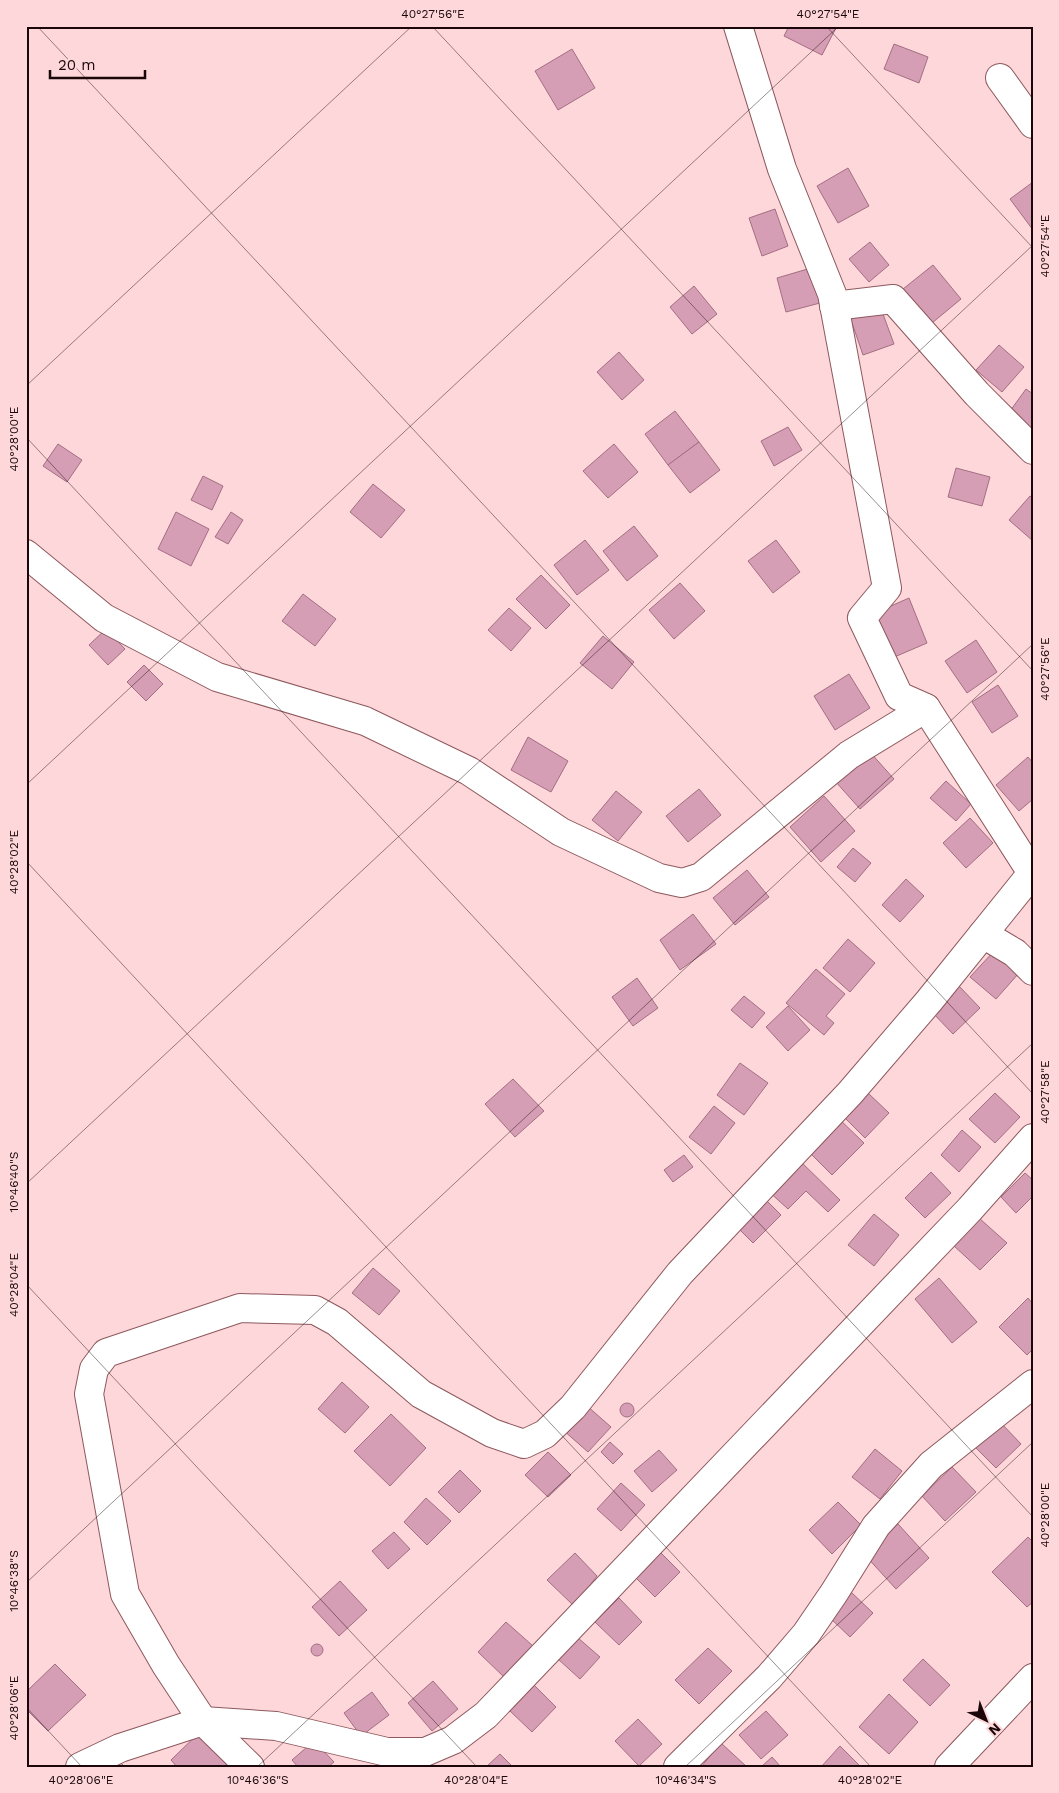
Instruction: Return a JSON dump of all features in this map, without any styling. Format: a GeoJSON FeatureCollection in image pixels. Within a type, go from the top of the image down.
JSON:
{"type":"FeatureCollection","features":[{"type":"Feature","properties":{"kind":"street"},"geometry":{"type":"LineString","coordinates":[[250,1767],[204,1721],[166,1665],[125,1594],[88,1394],[94,1369],[106,1353],[240,1308],[314,1310],[338,1322],[422,1394],[492,1433],[524,1444],[545,1434],[573,1407],[680,1274],[850,1093],[929,1001],[1032,872],[926,708],[899,696],[862,618],[886,588],[832,294],[782,170],[738,26]]}},
{"type":"Feature","properties":{"kind":"street"},"geometry":{"type":"LineString","coordinates":[[1000,78],[1033,124]]}},
{"type":"Feature","properties":{"kind":"street"},"geometry":{"type":"LineString","coordinates":[[834,306],[893,299],[977,394],[1033,450]]}},
{"type":"Feature","properties":{"kind":"street"},"geometry":{"type":"LineString","coordinates":[[26,554],[104,618],[217,677],[365,721],[469,772],[561,832],[659,878],[682,883],[701,877],[849,756],[926,708]]}},
{"type":"Feature","properties":{"kind":"street"},"geometry":{"type":"LineString","coordinates":[[983,934],[1015,953],[1033,972]]}},
{"type":"Feature","properties":{"kind":"street"},"geometry":{"type":"LineString","coordinates":[[80,1767],[120,1748],[204,1721],[276,1726],[387,1752],[425,1752],[453,1740],[486,1715],[970,1209],[1033,1138]]}},
{"type":"Feature","properties":{"kind":"street"},"geometry":{"type":"LineString","coordinates":[[678,1767],[769,1677],[806,1634],[876,1526],[931,1465],[1033,1384]]}},
{"type":"Feature","properties":{"kind":"street"},"geometry":{"type":"LineString","coordinates":[[949,1767],[1033,1678]]}},
{"type":"Feature","properties":{"kind":"building"},"geometry":{"type":"Polygon","coordinates":[[[789,26],[837,26],[822,55],[784,36],[789,26]]]}},
{"type":"Feature","properties":{"kind":"building"},"geometry":{"type":"Polygon","coordinates":[[[894,44],[928,57],[919,83],[884,69],[894,44]]]}},
{"type":"Feature","properties":{"kind":"building"},"geometry":{"type":"Polygon","coordinates":[[[572,49],[595,88],[558,110],[535,71],[572,49]]]}},
{"type":"Feature","properties":{"kind":"building"},"geometry":{"type":"Polygon","coordinates":[[[848,168],[869,206],[838,223],[817,186],[848,168]]]}},
{"type":"Feature","properties":{"kind":"building"},"geometry":{"type":"Polygon","coordinates":[[[1033,182],[1033,230],[1010,199],[1033,182]]]}},
{"type":"Feature","properties":{"kind":"building"},"geometry":{"type":"Polygon","coordinates":[[[775,209],[788,246],[762,256],[749,218],[775,209]]]}},
{"type":"Feature","properties":{"kind":"building"},"geometry":{"type":"Polygon","coordinates":[[[870,242],[889,265],[869,282],[849,259],[870,242]]]}},
{"type":"Feature","properties":{"kind":"building"},"geometry":{"type":"Polygon","coordinates":[[[933,265],[961,299],[932,323],[903,289],[933,265]]]}},
{"type":"Feature","properties":{"kind":"building"},"geometry":{"type":"Polygon","coordinates":[[[811,268],[820,303],[786,312],[777,278],[811,268]]]}},
{"type":"Feature","properties":{"kind":"building"},"geometry":{"type":"Polygon","coordinates":[[[694,286],[717,314],[692,334],[670,307],[694,286]]]}},
{"type":"Feature","properties":{"kind":"building"},"geometry":{"type":"Polygon","coordinates":[[[880,306],[894,344],[863,355],[850,317],[880,306]]]}},
{"type":"Feature","properties":{"kind":"building"},"geometry":{"type":"Polygon","coordinates":[[[999,345],[1024,367],[1002,392],[976,370],[999,345]]]}},
{"type":"Feature","properties":{"kind":"building"},"geometry":{"type":"Polygon","coordinates":[[[619,352],[644,380],[622,400],[597,372],[619,352]]]}},
{"type":"Feature","properties":{"kind":"building"},"geometry":{"type":"Polygon","coordinates":[[[1026,389],[1033,394],[1033,439],[1005,418],[1026,389]]]}},
{"type":"Feature","properties":{"kind":"building"},"geometry":{"type":"Polygon","coordinates":[[[675,411],[699,442],[668,465],[645,434],[675,411]]]}},
{"type":"Feature","properties":{"kind":"building"},"geometry":{"type":"Polygon","coordinates":[[[788,427],[802,450],[774,466],[761,441],[788,427]]]}},
{"type":"Feature","properties":{"kind":"building"},"geometry":{"type":"Polygon","coordinates":[[[699,442],[720,470],[690,493],[668,465],[699,442]]]}},
{"type":"Feature","properties":{"kind":"building"},"geometry":{"type":"Polygon","coordinates":[[[58,444],[82,460],[67,482],[43,466],[58,444]]]}},
{"type":"Feature","properties":{"kind":"building"},"geometry":{"type":"Polygon","coordinates":[[[614,444],[638,472],[608,498],[583,471],[614,444]]]}},
{"type":"Feature","properties":{"kind":"building"},"geometry":{"type":"Polygon","coordinates":[[[956,468],[990,477],[982,506],[948,497],[956,468]]]}},
{"type":"Feature","properties":{"kind":"building"},"geometry":{"type":"Polygon","coordinates":[[[203,476],[223,486],[212,510],[191,500],[203,476]]]}},
{"type":"Feature","properties":{"kind":"building"},"geometry":{"type":"Polygon","coordinates":[[[373,484],[405,510],[381,538],[350,512],[373,484]]]}},
{"type":"Feature","properties":{"kind":"building"},"geometry":{"type":"Polygon","coordinates":[[[1030,496],[1033,498],[1033,541],[1009,520],[1030,496]]]}},
{"type":"Feature","properties":{"kind":"building"},"geometry":{"type":"Polygon","coordinates":[[[176,512],[209,529],[191,566],[158,549],[176,512]]]}},
{"type":"Feature","properties":{"kind":"building"},"geometry":{"type":"Polygon","coordinates":[[[231,512],[243,520],[228,544],[215,537],[231,512]]]}},
{"type":"Feature","properties":{"kind":"building"},"geometry":{"type":"Polygon","coordinates":[[[634,526],[658,556],[627,581],[603,551],[634,526]]]}},
{"type":"Feature","properties":{"kind":"building"},"geometry":{"type":"Polygon","coordinates":[[[585,540],[609,570],[577,595],[554,565],[585,540]]]}},
{"type":"Feature","properties":{"kind":"building"},"geometry":{"type":"Polygon","coordinates":[[[776,540],[800,572],[773,593],[748,561],[776,540]]]}},
{"type":"Feature","properties":{"kind":"building"},"geometry":{"type":"Polygon","coordinates":[[[541,575],[570,605],[546,629],[516,599],[541,575]]]}},
{"type":"Feature","properties":{"kind":"building"},"geometry":{"type":"Polygon","coordinates":[[[680,583],[705,611],[674,639],[649,610],[680,583]]]}},
{"type":"Feature","properties":{"kind":"building"},"geometry":{"type":"Polygon","coordinates":[[[303,594],[336,619],[315,646],[282,621],[303,594]]]}},
{"type":"Feature","properties":{"kind":"building"},"geometry":{"type":"Polygon","coordinates":[[[909,598],[927,643],[892,658],[873,614],[909,598]]]}},
{"type":"Feature","properties":{"kind":"building"},"geometry":{"type":"Polygon","coordinates":[[[509,608],[531,628],[511,651],[488,630],[509,608]]]}},
{"type":"Feature","properties":{"kind":"building"},"geometry":{"type":"Polygon","coordinates":[[[106,629],[125,649],[108,665],[89,645],[106,629]]]}},
{"type":"Feature","properties":{"kind":"building"},"geometry":{"type":"Polygon","coordinates":[[[603,636],[634,662],[612,689],[580,663],[603,636]]]}},
{"type":"Feature","properties":{"kind":"building"},"geometry":{"type":"Polygon","coordinates":[[[976,640],[997,672],[967,693],[945,661],[976,640]]]}},
{"type":"Feature","properties":{"kind":"building"},"geometry":{"type":"Polygon","coordinates":[[[144,665],[163,684],[146,701],[127,682],[144,665]]]}},
{"type":"Feature","properties":{"kind":"building"},"geometry":{"type":"Polygon","coordinates":[[[849,674],[870,708],[835,730],[814,696],[849,674]]]}},
{"type":"Feature","properties":{"kind":"building"},"geometry":{"type":"Polygon","coordinates":[[[998,685],[1018,716],[992,733],[972,702],[998,685]]]}},
{"type":"Feature","properties":{"kind":"building"},"geometry":{"type":"Polygon","coordinates":[[[528,737],[568,761],[551,792],[511,770],[528,737]]]}},
{"type":"Feature","properties":{"kind":"building"},"geometry":{"type":"Polygon","coordinates":[[[869,751],[894,779],[860,809],[835,781],[869,751]]]}},
{"type":"Feature","properties":{"kind":"building"},"geometry":{"type":"Polygon","coordinates":[[[1028,757],[1033,763],[1033,799],[1019,811],[996,785],[1028,757]]]}},
{"type":"Feature","properties":{"kind":"building"},"geometry":{"type":"Polygon","coordinates":[[[946,781],[971,804],[956,821],[930,798],[946,781]]]}},
{"type":"Feature","properties":{"kind":"building"},"geometry":{"type":"Polygon","coordinates":[[[699,789],[721,815],[688,842],[666,816],[699,789]]]}},
{"type":"Feature","properties":{"kind":"building"},"geometry":{"type":"Polygon","coordinates":[[[616,791],[642,812],[618,841],[592,820],[616,791]]]}},
{"type":"Feature","properties":{"kind":"building"},"geometry":{"type":"Polygon","coordinates":[[[824,796],[855,831],[821,862],[790,827],[824,796]]]}},
{"type":"Feature","properties":{"kind":"building"},"geometry":{"type":"Polygon","coordinates":[[[970,818],[993,843],[966,868],[943,843],[970,818]]]}},
{"type":"Feature","properties":{"kind":"building"},"geometry":{"type":"Polygon","coordinates":[[[853,848],[871,863],[855,882],[837,867],[853,848]]]}},
{"type":"Feature","properties":{"kind":"building"},"geometry":{"type":"Polygon","coordinates":[[[747,870],[769,897],[735,925],[713,898],[747,870]]]}},
{"type":"Feature","properties":{"kind":"building"},"geometry":{"type":"Polygon","coordinates":[[[906,879],[924,896],[900,922],[882,905],[906,879]]]}},
{"type":"Feature","properties":{"kind":"building"},"geometry":{"type":"Polygon","coordinates":[[[693,914],[716,944],[680,970],[660,940],[693,914]]]}},
{"type":"Feature","properties":{"kind":"building"},"geometry":{"type":"Polygon","coordinates":[[[848,939],[875,963],[850,992],[823,968],[848,939]]]}},
{"type":"Feature","properties":{"kind":"building"},"geometry":{"type":"Polygon","coordinates":[[[994,951],[1019,973],[996,999],[970,977],[994,951]]]}},
{"type":"Feature","properties":{"kind":"building"},"geometry":{"type":"Polygon","coordinates":[[[816,969],[845,994],[826,1016],[834,1023],[824,1035],[786,1003],[816,969]]]}},
{"type":"Feature","properties":{"kind":"building"},"geometry":{"type":"Polygon","coordinates":[[[637,978],[658,1008],[633,1026],[612,997],[637,978]]]}},
{"type":"Feature","properties":{"kind":"building"},"geometry":{"type":"Polygon","coordinates":[[[958,985],[980,1008],[953,1034],[931,1011],[958,985]]]}},
{"type":"Feature","properties":{"kind":"building"},"geometry":{"type":"Polygon","coordinates":[[[744,996],[765,1013],[752,1028],[731,1010],[744,996]]]}},
{"type":"Feature","properties":{"kind":"building"},"geometry":{"type":"Polygon","coordinates":[[[788,1006],[810,1030],[788,1051],[766,1027],[788,1006]]]}},
{"type":"Feature","properties":{"kind":"building"},"geometry":{"type":"Polygon","coordinates":[[[740,1063],[768,1083],[744,1115],[717,1095],[740,1063]]]}},
{"type":"Feature","properties":{"kind":"building"},"geometry":{"type":"Polygon","coordinates":[[[513,1079],[544,1111],[515,1137],[485,1104],[513,1079]]]}},
{"type":"Feature","properties":{"kind":"building"},"geometry":{"type":"Polygon","coordinates":[[[868,1093],[889,1113],[865,1138],[844,1117],[868,1093]]]}},
{"type":"Feature","properties":{"kind":"building"},"geometry":{"type":"Polygon","coordinates":[[[995,1093],[1020,1117],[995,1143],[969,1119],[995,1093]]]}},
{"type":"Feature","properties":{"kind":"building"},"geometry":{"type":"Polygon","coordinates":[[[714,1106],[735,1123],[711,1154],[689,1137],[714,1106]]]}},
{"type":"Feature","properties":{"kind":"building"},"geometry":{"type":"Polygon","coordinates":[[[836,1116],[864,1143],[832,1175],[804,1147],[836,1116]]]}},
{"type":"Feature","properties":{"kind":"building"},"geometry":{"type":"Polygon","coordinates":[[[962,1130],[981,1147],[959,1172],[941,1155],[962,1130]]]}},
{"type":"Feature","properties":{"kind":"building"},"geometry":{"type":"Polygon","coordinates":[[[684,1155],[693,1167],[673,1182],[664,1170],[684,1155]]]}},
{"type":"Feature","properties":{"kind":"building"},"geometry":{"type":"Polygon","coordinates":[[[797,1158],[840,1200],[828,1212],[806,1191],[788,1209],[766,1189],[797,1158]]]}},
{"type":"Feature","properties":{"kind":"building"},"geometry":{"type":"Polygon","coordinates":[[[931,1172],[951,1193],[925,1218],[905,1198],[931,1172]]]}},
{"type":"Feature","properties":{"kind":"building"},"geometry":{"type":"Polygon","coordinates":[[[1025,1173],[1033,1180],[1033,1196],[1016,1213],[1001,1197],[1025,1173]]]}},
{"type":"Feature","properties":{"kind":"building"},"geometry":{"type":"Polygon","coordinates":[[[761,1195],[781,1215],[753,1243],[732,1222],[761,1195]]]}},
{"type":"Feature","properties":{"kind":"building"},"geometry":{"type":"Polygon","coordinates":[[[874,1214],[899,1235],[874,1266],[848,1245],[874,1214]]]}},
{"type":"Feature","properties":{"kind":"building"},"geometry":{"type":"Polygon","coordinates":[[[979,1218],[1007,1243],[980,1270],[953,1245],[979,1218]]]}},
{"type":"Feature","properties":{"kind":"building"},"geometry":{"type":"Polygon","coordinates":[[[373,1268],[400,1291],[379,1315],[352,1293],[373,1268]]]}},
{"type":"Feature","properties":{"kind":"building"},"geometry":{"type":"Polygon","coordinates":[[[939,1278],[977,1322],[952,1343],[915,1299],[939,1278]]]}},
{"type":"Feature","properties":{"kind":"building"},"geometry":{"type":"Polygon","coordinates":[[[1028,1298],[1033,1304],[1033,1349],[1027,1355],[999,1327],[1028,1298]]]}},
{"type":"Feature","properties":{"kind":"building"},"geometry":{"type":"Polygon","coordinates":[[[342,1382],[369,1407],[345,1433],[318,1409],[342,1382]]]}},
{"type":"Feature","properties":{"kind":"building"},"geometry":{"type":"Polygon","coordinates":[[[627,1403],[632,1405],[634,1410],[632,1415],[627,1417],[622,1415],[620,1410],[622,1405],[627,1403]]]}},
{"type":"Feature","properties":{"kind":"building"},"geometry":{"type":"Polygon","coordinates":[[[586,1405],[611,1427],[588,1452],[563,1430],[586,1405]]]}},
{"type":"Feature","properties":{"kind":"building"},"geometry":{"type":"Polygon","coordinates":[[[391,1414],[426,1448],[390,1486],[354,1451],[391,1414]]]}},
{"type":"Feature","properties":{"kind":"building"},"geometry":{"type":"Polygon","coordinates":[[[1000,1422],[1021,1444],[996,1468],[974,1446],[1000,1422]]]}},
{"type":"Feature","properties":{"kind":"building"},"geometry":{"type":"Polygon","coordinates":[[[610,1442],[623,1454],[613,1464],[601,1452],[610,1442]]]}},
{"type":"Feature","properties":{"kind":"building"},"geometry":{"type":"Polygon","coordinates":[[[875,1449],[902,1471],[880,1499],[852,1477],[875,1449]]]}},
{"type":"Feature","properties":{"kind":"building"},"geometry":{"type":"Polygon","coordinates":[[[659,1450],[677,1470],[652,1492],[634,1471],[659,1450]]]}},
{"type":"Feature","properties":{"kind":"building"},"geometry":{"type":"Polygon","coordinates":[[[548,1452],[571,1475],[548,1497],[525,1475],[548,1452]]]}},
{"type":"Feature","properties":{"kind":"building"},"geometry":{"type":"Polygon","coordinates":[[[952,1467],[976,1492],[945,1521],[922,1496],[952,1467]]]}},
{"type":"Feature","properties":{"kind":"building"},"geometry":{"type":"Polygon","coordinates":[[[460,1470],[481,1491],[459,1513],[438,1492],[460,1470]]]}},
{"type":"Feature","properties":{"kind":"building"},"geometry":{"type":"Polygon","coordinates":[[[621,1483],[645,1505],[621,1531],[597,1509],[621,1483]]]}},
{"type":"Feature","properties":{"kind":"building"},"geometry":{"type":"Polygon","coordinates":[[[426,1498],[451,1521],[427,1545],[404,1522],[426,1498]]]}},
{"type":"Feature","properties":{"kind":"building"},"geometry":{"type":"Polygon","coordinates":[[[838,1502],[861,1525],[832,1554],[809,1530],[838,1502]]]}},
{"type":"Feature","properties":{"kind":"building"},"geometry":{"type":"Polygon","coordinates":[[[898,1524],[929,1558],[896,1589],[864,1554],[898,1524]]]}},
{"type":"Feature","properties":{"kind":"building"},"geometry":{"type":"Polygon","coordinates":[[[394,1532],[410,1549],[388,1569],[372,1551],[394,1532]]]}},
{"type":"Feature","properties":{"kind":"building"},"geometry":{"type":"Polygon","coordinates":[[[1028,1537],[1033,1542],[1033,1602],[1027,1607],[992,1572],[1028,1537]]]}},
{"type":"Feature","properties":{"kind":"building"},"geometry":{"type":"Polygon","coordinates":[[[659,1551],[680,1572],[655,1597],[634,1576],[659,1551]]]}},
{"type":"Feature","properties":{"kind":"building"},"geometry":{"type":"Polygon","coordinates":[[[575,1553],[597,1576],[574,1606],[547,1580],[575,1553]]]}},
{"type":"Feature","properties":{"kind":"building"},"geometry":{"type":"Polygon","coordinates":[[[340,1581],[367,1610],[339,1636],[312,1607],[340,1581]]]}},
{"type":"Feature","properties":{"kind":"building"},"geometry":{"type":"Polygon","coordinates":[[[851,1592],[873,1613],[850,1637],[828,1616],[851,1592]]]}},
{"type":"Feature","properties":{"kind":"building"},"geometry":{"type":"Polygon","coordinates":[[[619,1598],[642,1622],[619,1645],[595,1622],[619,1598]]]}},
{"type":"Feature","properties":{"kind":"building"},"geometry":{"type":"Polygon","coordinates":[[[506,1622],[533,1646],[504,1677],[478,1652],[506,1622]]]}},
{"type":"Feature","properties":{"kind":"building"},"geometry":{"type":"Polygon","coordinates":[[[577,1637],[600,1657],[580,1679],[558,1659],[577,1637]]]}},
{"type":"Feature","properties":{"kind":"building"},"geometry":{"type":"Polygon","coordinates":[[[317,1644],[323,1650],[317,1656],[311,1650],[317,1644]]]}},
{"type":"Feature","properties":{"kind":"building"},"geometry":{"type":"Polygon","coordinates":[[[708,1648],[732,1671],[699,1704],[675,1680],[708,1648]]]}},
{"type":"Feature","properties":{"kind":"building"},"geometry":{"type":"Polygon","coordinates":[[[923,1659],[950,1685],[930,1706],[903,1680],[923,1659]]]}},
{"type":"Feature","properties":{"kind":"building"},"geometry":{"type":"Polygon","coordinates":[[[55,1664],[86,1695],[48,1731],[26,1709],[26,1692],[55,1664]]]}},
{"type":"Feature","properties":{"kind":"building"},"geometry":{"type":"Polygon","coordinates":[[[433,1681],[458,1709],[432,1731],[408,1703],[433,1681]]]}},
{"type":"Feature","properties":{"kind":"building"},"geometry":{"type":"Polygon","coordinates":[[[534,1685],[556,1707],[532,1732],[509,1710],[534,1685]]]}},
{"type":"Feature","properties":{"kind":"building"},"geometry":{"type":"Polygon","coordinates":[[[372,1692],[389,1715],[361,1736],[344,1713],[372,1692]]]}},
{"type":"Feature","properties":{"kind":"building"},"geometry":{"type":"Polygon","coordinates":[[[889,1694],[918,1722],[889,1754],[859,1727],[889,1694]]]}},
{"type":"Feature","properties":{"kind":"building"},"geometry":{"type":"Polygon","coordinates":[[[766,1711],[788,1735],[761,1759],[739,1735],[766,1711]]]}},
{"type":"Feature","properties":{"kind":"building"},"geometry":{"type":"Polygon","coordinates":[[[638,1719],[662,1744],[639,1766],[615,1741],[638,1719]]]}},
{"type":"Feature","properties":{"kind":"building"},"geometry":{"type":"Polygon","coordinates":[[[206,1726],[236,1758],[227,1767],[177,1767],[171,1760],[206,1726]]]}},
{"type":"Feature","properties":{"kind":"building"},"geometry":{"type":"Polygon","coordinates":[[[314,1741],[334,1762],[328,1767],[298,1767],[292,1760],[314,1741]]]}},
{"type":"Feature","properties":{"kind":"building"},"geometry":{"type":"Polygon","coordinates":[[[721,1743],[747,1767],[701,1767],[721,1743]]]}},
{"type":"Feature","properties":{"kind":"building"},"geometry":{"type":"Polygon","coordinates":[[[840,1746],[861,1767],[821,1767],[840,1746]]]}},
{"type":"Feature","properties":{"kind":"building"},"geometry":{"type":"Polygon","coordinates":[[[500,1754],[513,1767],[486,1767],[500,1754]]]}},
{"type":"Feature","properties":{"kind":"building"},"geometry":{"type":"Polygon","coordinates":[[[772,1757],[781,1767],[761,1767],[772,1757]]]}},
{"type":"Feature","properties":{"kind":"building"},"geometry":{"type":"Polygon","coordinates":[[[117,1759],[125,1767],[109,1767],[117,1759]]]}}]}
